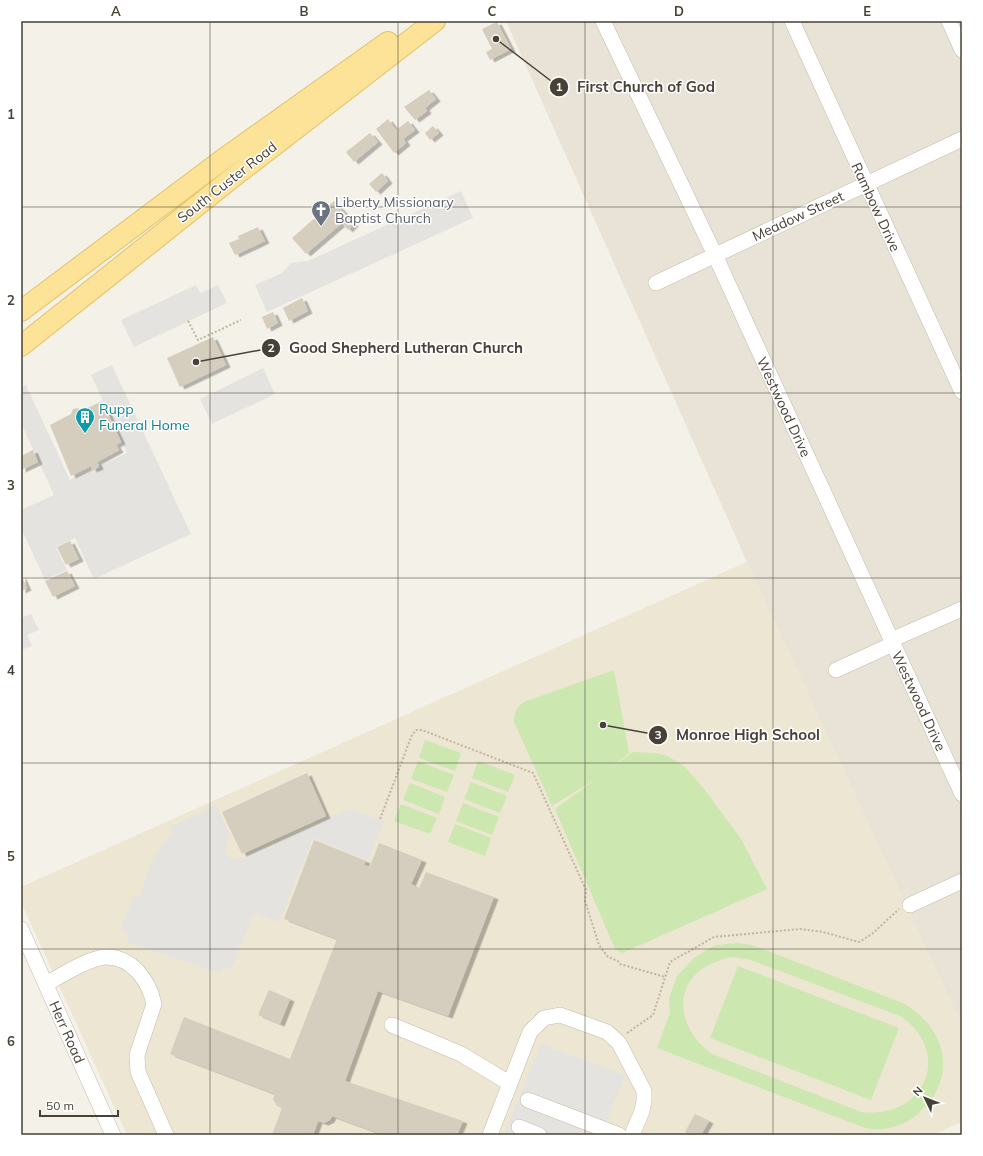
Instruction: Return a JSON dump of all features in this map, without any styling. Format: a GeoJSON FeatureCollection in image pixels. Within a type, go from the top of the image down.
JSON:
{"type":"FeatureCollection","features":[{"type":"Feature","properties":{"kind":"main road","name":"South Custer Road"},"geometry":{"type":"LineString","coordinates":[[21,311],[222,160],[417,21]]}},
{"type":"Feature","properties":{"kind":"main road","name":"South Custer Road"},"geometry":{"type":"LineString","coordinates":[[21,346],[232,178],[435,21]]}},
{"type":"Feature","properties":{"kind":"street","name":"Westwood Drive"},"geometry":{"type":"LineString","coordinates":[[603,21],[714,255],[962,794]]}},
{"type":"Feature","properties":{"kind":"street","name":"Rambow Drive"},"geometry":{"type":"LineString","coordinates":[[792,21],[962,392]]}},
{"type":"Feature","properties":{"kind":"street"},"geometry":{"type":"LineString","coordinates":[[949,21],[962,50]]}},
{"type":"Feature","properties":{"kind":"street","name":"Meadow Street"},"geometry":{"type":"LineString","coordinates":[[656,283],[962,139]]}},
{"type":"Feature","properties":{"kind":"street"},"geometry":{"type":"LineString","coordinates":[[836,670],[962,609]]}},
{"type":"Feature","properties":{"kind":"street"},"geometry":{"type":"LineString","coordinates":[[906,905],[962,881]]}},
{"type":"Feature","properties":{"kind":"street","name":"Herr Road"},"geometry":{"type":"LineString","coordinates":[[21,930],[113,1135]]}},
{"type":"Feature","properties":{"kind":"street"},"geometry":{"type":"LineString","coordinates":[[46,984],[95,960],[106,957],[128,963],[142,974],[154,1004],[136,1055],[136,1064],[138,1072],[166,1135]]}},
{"type":"Feature","properties":{"kind":"street"},"geometry":{"type":"LineString","coordinates":[[490,1135],[530,1032],[544,1018],[560,1016],[607,1032],[619,1042],[638,1076],[644,1091],[644,1101],[632,1135]]}},
{"type":"Feature","properties":{"kind":"street"},"geometry":{"type":"LineString","coordinates":[[392,1025],[461,1054],[509,1083]]}},
{"type":"Feature","properties":{"kind":"street"},"geometry":{"type":"LineString","coordinates":[[528,1100],[619,1135]]}},
{"type":"Feature","properties":{"kind":"street"},"geometry":{"type":"LineString","coordinates":[[519,1127],[539,1135]]}},
{"type":"Feature","properties":{"kind":"path"},"geometry":{"type":"LineString","coordinates":[[188,321],[198,340],[241,320]]}},
{"type":"Feature","properties":{"kind":"path"},"geometry":{"type":"LineString","coordinates":[[380,819],[412,735],[416,730],[422,730],[533,772],[586,890],[585,901],[599,945],[608,957],[618,961],[620,964],[665,977]]}},
{"type":"Feature","properties":{"kind":"path"},"geometry":{"type":"LineString","coordinates":[[625,1034],[653,1016],[670,962],[714,937],[800,929],[823,932],[859,942],[872,934],[906,905]]}},
{"type":"Feature","properties":{"kind":"shaded area"},"geometry":{"type":"Polygon","coordinates":[[[506,21],[962,21],[962,1026],[747,562],[506,21]]]}},
{"type":"Feature","properties":{"kind":"shaded area"},"geometry":{"type":"Polygon","coordinates":[[[461,191],[473,218],[267,312],[255,285],[282,273],[291,263],[308,261],[461,191]]]}},
{"type":"Feature","properties":{"kind":"shaded area"},"geometry":{"type":"Polygon","coordinates":[[[196,285],[200,293],[218,285],[227,303],[134,347],[121,320],[196,285]]]}},
{"type":"Feature","properties":{"kind":"shaded area"},"geometry":{"type":"Polygon","coordinates":[[[112,365],[191,534],[94,579],[75,538],[56,547],[67,570],[45,580],[21,528],[21,510],[54,495],[21,423],[21,387],[26,385],[70,480],[127,453],[91,375],[112,365]]]}},
{"type":"Feature","properties":{"kind":"shaded area"},"geometry":{"type":"Polygon","coordinates":[[[263,368],[275,394],[212,424],[200,399],[263,368]]]}},
{"type":"Feature","properties":{"kind":"shaded area"},"geometry":{"type":"Polygon","coordinates":[[[747,562],[962,1026],[962,1122],[933,1135],[127,1135],[21,902],[21,887],[747,562]]]}},
{"type":"Feature","properties":{"kind":"shaded area"},"geometry":{"type":"Polygon","coordinates":[[[31,614],[39,630],[27,635],[32,646],[21,650],[21,618],[31,614]]]}},
{"type":"Feature","properties":{"kind":"shaded area"},"geometry":{"type":"Polygon","coordinates":[[[216,805],[229,833],[225,850],[227,855],[232,859],[239,859],[349,809],[384,821],[368,860],[313,838],[279,922],[254,913],[231,969],[224,966],[221,973],[127,942],[130,934],[121,930],[133,896],[140,897],[154,856],[172,832],[170,827],[216,805]]]}},
{"type":"Feature","properties":{"kind":"shaded area"},"geometry":{"type":"Polygon","coordinates":[[[541,1044],[625,1075],[601,1135],[504,1135],[541,1044]]]}},
{"type":"Feature","properties":{"kind":"green space"},"geometry":{"type":"Polygon","coordinates":[[[614,670],[629,753],[609,769],[633,752],[665,755],[683,765],[705,790],[741,839],[767,889],[622,953],[615,949],[555,809],[596,779],[552,806],[514,722],[516,710],[524,702],[614,670]]]}},
{"type":"Feature","properties":{"kind":"green space"},"geometry":{"type":"Polygon","coordinates":[[[425,740],[461,753],[455,771],[419,758],[425,740]]]}},
{"type":"Feature","properties":{"kind":"green space"},"geometry":{"type":"Polygon","coordinates":[[[418,761],[454,775],[447,792],[411,779],[418,761]]]}},
{"type":"Feature","properties":{"kind":"green space"},"geometry":{"type":"Polygon","coordinates":[[[478,761],[515,775],[508,792],[472,778],[478,761]]]}},
{"type":"Feature","properties":{"kind":"green space"},"geometry":{"type":"Polygon","coordinates":[[[471,782],[507,796],[500,813],[464,799],[471,782]]]}},
{"type":"Feature","properties":{"kind":"green space"},"geometry":{"type":"Polygon","coordinates":[[[410,783],[445,797],[439,814],[403,800],[410,783]]]}},
{"type":"Feature","properties":{"kind":"green space"},"geometry":{"type":"Polygon","coordinates":[[[463,803],[499,817],[492,835],[456,821],[463,803]]]}},
{"type":"Feature","properties":{"kind":"green space"},"geometry":{"type":"Polygon","coordinates":[[[401,804],[437,818],[430,834],[394,821],[401,804]]]}},
{"type":"Feature","properties":{"kind":"green space"},"geometry":{"type":"Polygon","coordinates":[[[455,824],[491,838],[485,856],[448,842],[455,824]]]}},
{"type":"Feature","properties":{"kind":"green space"},"geometry":{"type":"Polygon","coordinates":[[[738,943],[752,945],[903,1003],[917,1013],[929,1025],[937,1038],[942,1052],[943,1067],[940,1082],[933,1097],[921,1111],[909,1121],[895,1127],[880,1129],[865,1128],[657,1048],[670,1013],[669,998],[677,976],[694,958],[716,945],[738,943]],[[730,957],[708,965],[692,979],[686,990],[683,1001],[684,1013],[694,1036],[702,1046],[712,1054],[861,1112],[883,1112],[902,1105],[916,1095],[925,1080],[928,1064],[926,1047],[916,1031],[900,1016],[748,959],[730,957]]]}},
{"type":"Feature","properties":{"kind":"green space"},"geometry":{"type":"Polygon","coordinates":[[[738,966],[899,1028],[871,1100],[710,1038],[738,966]]]}},
{"type":"Feature","properties":{"kind":"building"},"geometry":{"type":"Polygon","coordinates":[[[497,22],[511,49],[490,60],[486,52],[492,49],[482,29],[497,22]]]}},
{"type":"Feature","properties":{"kind":"building"},"geometry":{"type":"Polygon","coordinates":[[[429,90],[436,99],[425,108],[427,111],[415,120],[404,107],[429,90]]]}},
{"type":"Feature","properties":{"kind":"building"},"geometry":{"type":"Polygon","coordinates":[[[388,119],[396,130],[408,121],[415,130],[403,139],[406,143],[394,153],[376,129],[388,119]]]}},
{"type":"Feature","properties":{"kind":"building"},"geometry":{"type":"Polygon","coordinates":[[[433,126],[439,133],[430,140],[425,133],[433,126]]]}},
{"type":"Feature","properties":{"kind":"building"},"geometry":{"type":"Polygon","coordinates":[[[370,133],[378,142],[354,162],[346,152],[370,133]]]}},
{"type":"Feature","properties":{"kind":"building"},"geometry":{"type":"Polygon","coordinates":[[[382,173],[388,181],[376,192],[369,184],[382,173]]]}},
{"type":"Feature","properties":{"kind":"building","name":"Liberty Missionary Baptist Church"},"geometry":{"type":"Polygon","coordinates":[[[334,201],[354,224],[348,230],[342,223],[306,254],[292,238],[334,201]]]}},
{"type":"Feature","properties":{"kind":"building"},"geometry":{"type":"Polygon","coordinates":[[[258,227],[265,241],[235,255],[229,243],[239,239],[238,236],[258,227]]]}},
{"type":"Feature","properties":{"kind":"building"},"geometry":{"type":"Polygon","coordinates":[[[302,298],[308,311],[289,321],[283,308],[302,298]]]}},
{"type":"Feature","properties":{"kind":"building"},"geometry":{"type":"Polygon","coordinates":[[[273,312],[278,323],[267,329],[262,317],[273,312]]]}},
{"type":"Feature","properties":{"kind":"building"},"geometry":{"type":"Polygon","coordinates":[[[213,337],[226,365],[180,387],[167,358],[213,337]]]}},
{"type":"Feature","properties":{"kind":"building","name":"Rupp Funeral Home"},"geometry":{"type":"Polygon","coordinates":[[[102,401],[121,442],[116,445],[119,450],[97,462],[99,467],[92,470],[91,466],[71,476],[50,425],[71,414],[73,409],[78,408],[82,411],[102,401]]]}},
{"type":"Feature","properties":{"kind":"building"},"geometry":{"type":"Polygon","coordinates":[[[33,450],[38,462],[21,470],[21,456],[33,450]]]}},
{"type":"Feature","properties":{"kind":"building"},"geometry":{"type":"Polygon","coordinates":[[[70,541],[79,559],[66,565],[57,547],[70,541]]]}},
{"type":"Feature","properties":{"kind":"building"},"geometry":{"type":"Polygon","coordinates":[[[67,571],[75,586],[53,597],[45,581],[67,571]]]}},
{"type":"Feature","properties":{"kind":"building"},"geometry":{"type":"Polygon","coordinates":[[[21,575],[27,588],[21,591],[21,575]]]}},
{"type":"Feature","properties":{"kind":"building"},"geometry":{"type":"Polygon","coordinates":[[[307,773],[326,816],[242,854],[222,812],[307,773]]]}},
{"type":"Feature","properties":{"kind":"building"},"geometry":{"type":"Polygon","coordinates":[[[314,840],[366,861],[364,865],[370,867],[379,843],[422,860],[411,884],[419,888],[426,872],[494,897],[448,1016],[378,991],[345,1081],[463,1121],[457,1135],[384,1135],[332,1116],[330,1120],[324,1123],[318,1121],[313,1135],[272,1135],[282,1108],[277,1106],[273,1099],[275,1094],[170,1054],[184,1017],[290,1059],[337,939],[284,919],[314,840]]]}},
{"type":"Feature","properties":{"kind":"building"},"geometry":{"type":"Polygon","coordinates":[[[269,990],[290,999],[280,1024],[258,1015],[269,990]]]}},
{"type":"Feature","properties":{"kind":"building"},"geometry":{"type":"Polygon","coordinates":[[[695,1114],[709,1121],[701,1135],[690,1135],[685,1132],[695,1114]]]}},
{"type":"Feature","properties":{"kind":"place","name":"First Church of God"},"geometry":{"type":"Point","coordinates":[496,39]}},
{"type":"Feature","properties":{"kind":"place","name":"Liberty Missionary Baptist Church"},"geometry":{"type":"Point","coordinates":[321,227]}},
{"type":"Feature","properties":{"kind":"place","name":"Good Shepherd Lutheran Church"},"geometry":{"type":"Point","coordinates":[196,362]}},
{"type":"Feature","properties":{"kind":"place","name":"Rupp Funeral Home"},"geometry":{"type":"Point","coordinates":[85,434]}},
{"type":"Feature","properties":{"kind":"place","name":"Monroe High School"},"geometry":{"type":"Point","coordinates":[603,725]}}]}
